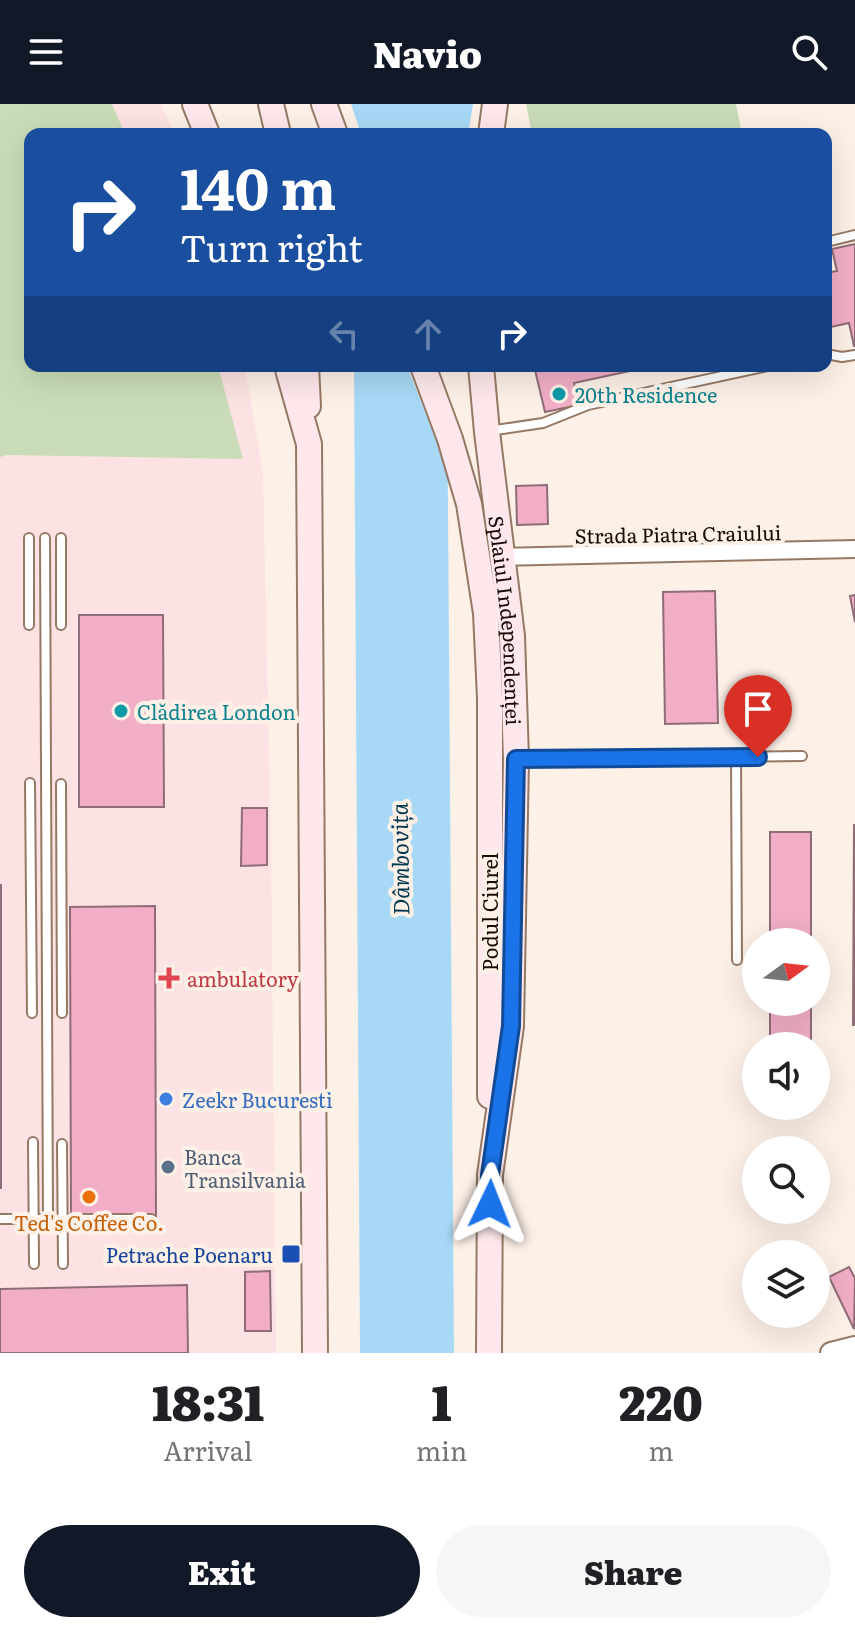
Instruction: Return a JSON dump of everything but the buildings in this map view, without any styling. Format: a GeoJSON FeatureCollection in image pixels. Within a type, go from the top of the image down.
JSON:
{"type":"FeatureCollection","features":[{"type":"Feature","properties":{"kind":"main road"},"geometry":{"type":"LineString","coordinates":[[195,104],[205,128]]}},
{"type":"Feature","properties":{"kind":"main road"},"geometry":{"type":"LineString","coordinates":[[324,104],[333,128]]}},
{"type":"Feature","properties":{"kind":"main road"},"geometry":{"type":"LineString","coordinates":[[492,128],[495,104]]}},
{"type":"Feature","properties":{"kind":"main road"},"geometry":{"type":"LineString","coordinates":[[289,372],[309,444]]}},
{"type":"Feature","properties":{"kind":"main road"},"geometry":{"type":"LineString","coordinates":[[306,372],[315,1353]]}},
{"type":"Feature","properties":{"kind":"main road","name":"Podul Ciurel"},"geometry":{"type":"LineString","coordinates":[[425,372],[450,439],[474,530],[486,613],[490,698],[490,1175]]}},
{"type":"Feature","properties":{"kind":"main road","name":"Splaiul Independenței"},"geometry":{"type":"LineString","coordinates":[[482,372],[512,636],[516,759],[511,1026],[490,1175],[489,1353]]}},
{"type":"Feature","properties":{"kind":"street","name":"Strada Piatra Craiului"},"geometry":{"type":"LineString","coordinates":[[502,557],[855,549]]}},
{"type":"Feature","properties":{"kind":"street"},"geometry":{"type":"LineString","coordinates":[[831,1353],[855,1347]]}},
{"type":"Feature","properties":{"kind":"lane"},"geometry":{"type":"LineString","coordinates":[[832,241],[855,235]]}},
{"type":"Feature","properties":{"kind":"lane"},"geometry":{"type":"LineString","coordinates":[[832,355],[855,355]]}},
{"type":"Feature","properties":{"kind":"lane"},"geometry":{"type":"LineString","coordinates":[[487,432],[543,423],[588,405],[740,372]]}},
{"type":"Feature","properties":{"kind":"lane"},"geometry":{"type":"LineString","coordinates":[[29,538],[29,625]]}},
{"type":"Feature","properties":{"kind":"lane"},"geometry":{"type":"LineString","coordinates":[[45,538],[48,1219]]}},
{"type":"Feature","properties":{"kind":"lane"},"geometry":{"type":"LineString","coordinates":[[61,538],[61,625]]}},
{"type":"Feature","properties":{"kind":"lane"},"geometry":{"type":"LineString","coordinates":[[516,759],[802,756]]}},
{"type":"Feature","properties":{"kind":"lane"},"geometry":{"type":"LineString","coordinates":[[736,757],[737,960]]}},
{"type":"Feature","properties":{"kind":"lane"},"geometry":{"type":"LineString","coordinates":[[30,783],[32,1013]]}},
{"type":"Feature","properties":{"kind":"lane"},"geometry":{"type":"LineString","coordinates":[[61,784],[62,1013]]}},
{"type":"Feature","properties":{"kind":"lane"},"geometry":{"type":"LineString","coordinates":[[33,1142],[34,1264]]}},
{"type":"Feature","properties":{"kind":"lane"},"geometry":{"type":"LineString","coordinates":[[62,1144],[63,1264]]}},
{"type":"Feature","properties":{"kind":"lane"},"geometry":{"type":"LineString","coordinates":[[0,1219],[151,1219]]}},
{"type":"Feature","properties":{"kind":"shaded area"},"geometry":{"type":"Polygon","coordinates":[[[0,104],[161,104],[172,128],[24,128],[24,372],[246,372],[263,473],[271,843],[276,1353],[0,1353],[0,104]]]}},
{"type":"Feature","properties":{"kind":"green space"},"geometry":{"type":"Polygon","coordinates":[[[0,104],[112,104],[122,128],[24,128],[24,372],[220,372],[243,459],[0,457],[0,104]]]}},
{"type":"Feature","properties":{"kind":"green space"},"geometry":{"type":"Polygon","coordinates":[[[526,104],[736,104],[741,128],[531,128],[526,104]]]}},
{"type":"Feature","properties":{"kind":"water"},"geometry":{"type":"Polygon","coordinates":[[[346,104],[473,104],[469,128],[348,128],[346,104]]]}},
{"type":"Feature","properties":{"kind":"water","name":"Dâmbovița"},"geometry":{"type":"Polygon","coordinates":[[[354,372],[447,372],[454,1353],[360,1353],[354,372]]]}},
{"type":"Feature","properties":{"kind":"pier"},"geometry":{"type":"Polygon","coordinates":[[[342,104],[351,104],[359,128],[344,128],[342,104]]]}},
{"type":"Feature","properties":{"kind":"pier"},"geometry":{"type":"Polygon","coordinates":[[[409,372],[448,372],[452,494],[435,437],[409,372]]]}},
{"type":"Feature","properties":{"kind":"place","name":"20th Residence"},"geometry":{"type":"Point","coordinates":[559,394]}},
{"type":"Feature","properties":{"kind":"place","name":"Clădirea London"},"geometry":{"type":"Point","coordinates":[121,711]}},
{"type":"Feature","properties":{"kind":"place","name":"ambulatory"},"geometry":{"type":"Point","coordinates":[169,978]}},
{"type":"Feature","properties":{"kind":"place","name":"Zeekr Bucuresti"},"geometry":{"type":"Point","coordinates":[166,1099]}},
{"type":"Feature","properties":{"kind":"place","name":"Banca Transilvania"},"geometry":{"type":"Point","coordinates":[168,1167]}},
{"type":"Feature","properties":{"kind":"place","name":"Ted's Coffee Co."},"geometry":{"type":"Point","coordinates":[89,1197]}},
{"type":"Feature","properties":{"kind":"place","name":"Petrache Poenaru"},"geometry":{"type":"Point","coordinates":[291,1254]}},
{"type":"Feature","properties":{"kind":"route"},"geometry":{"type":"LineString","coordinates":[[490,1204],[490,1175],[511,1026],[516,759],[758,757]]}}]}
